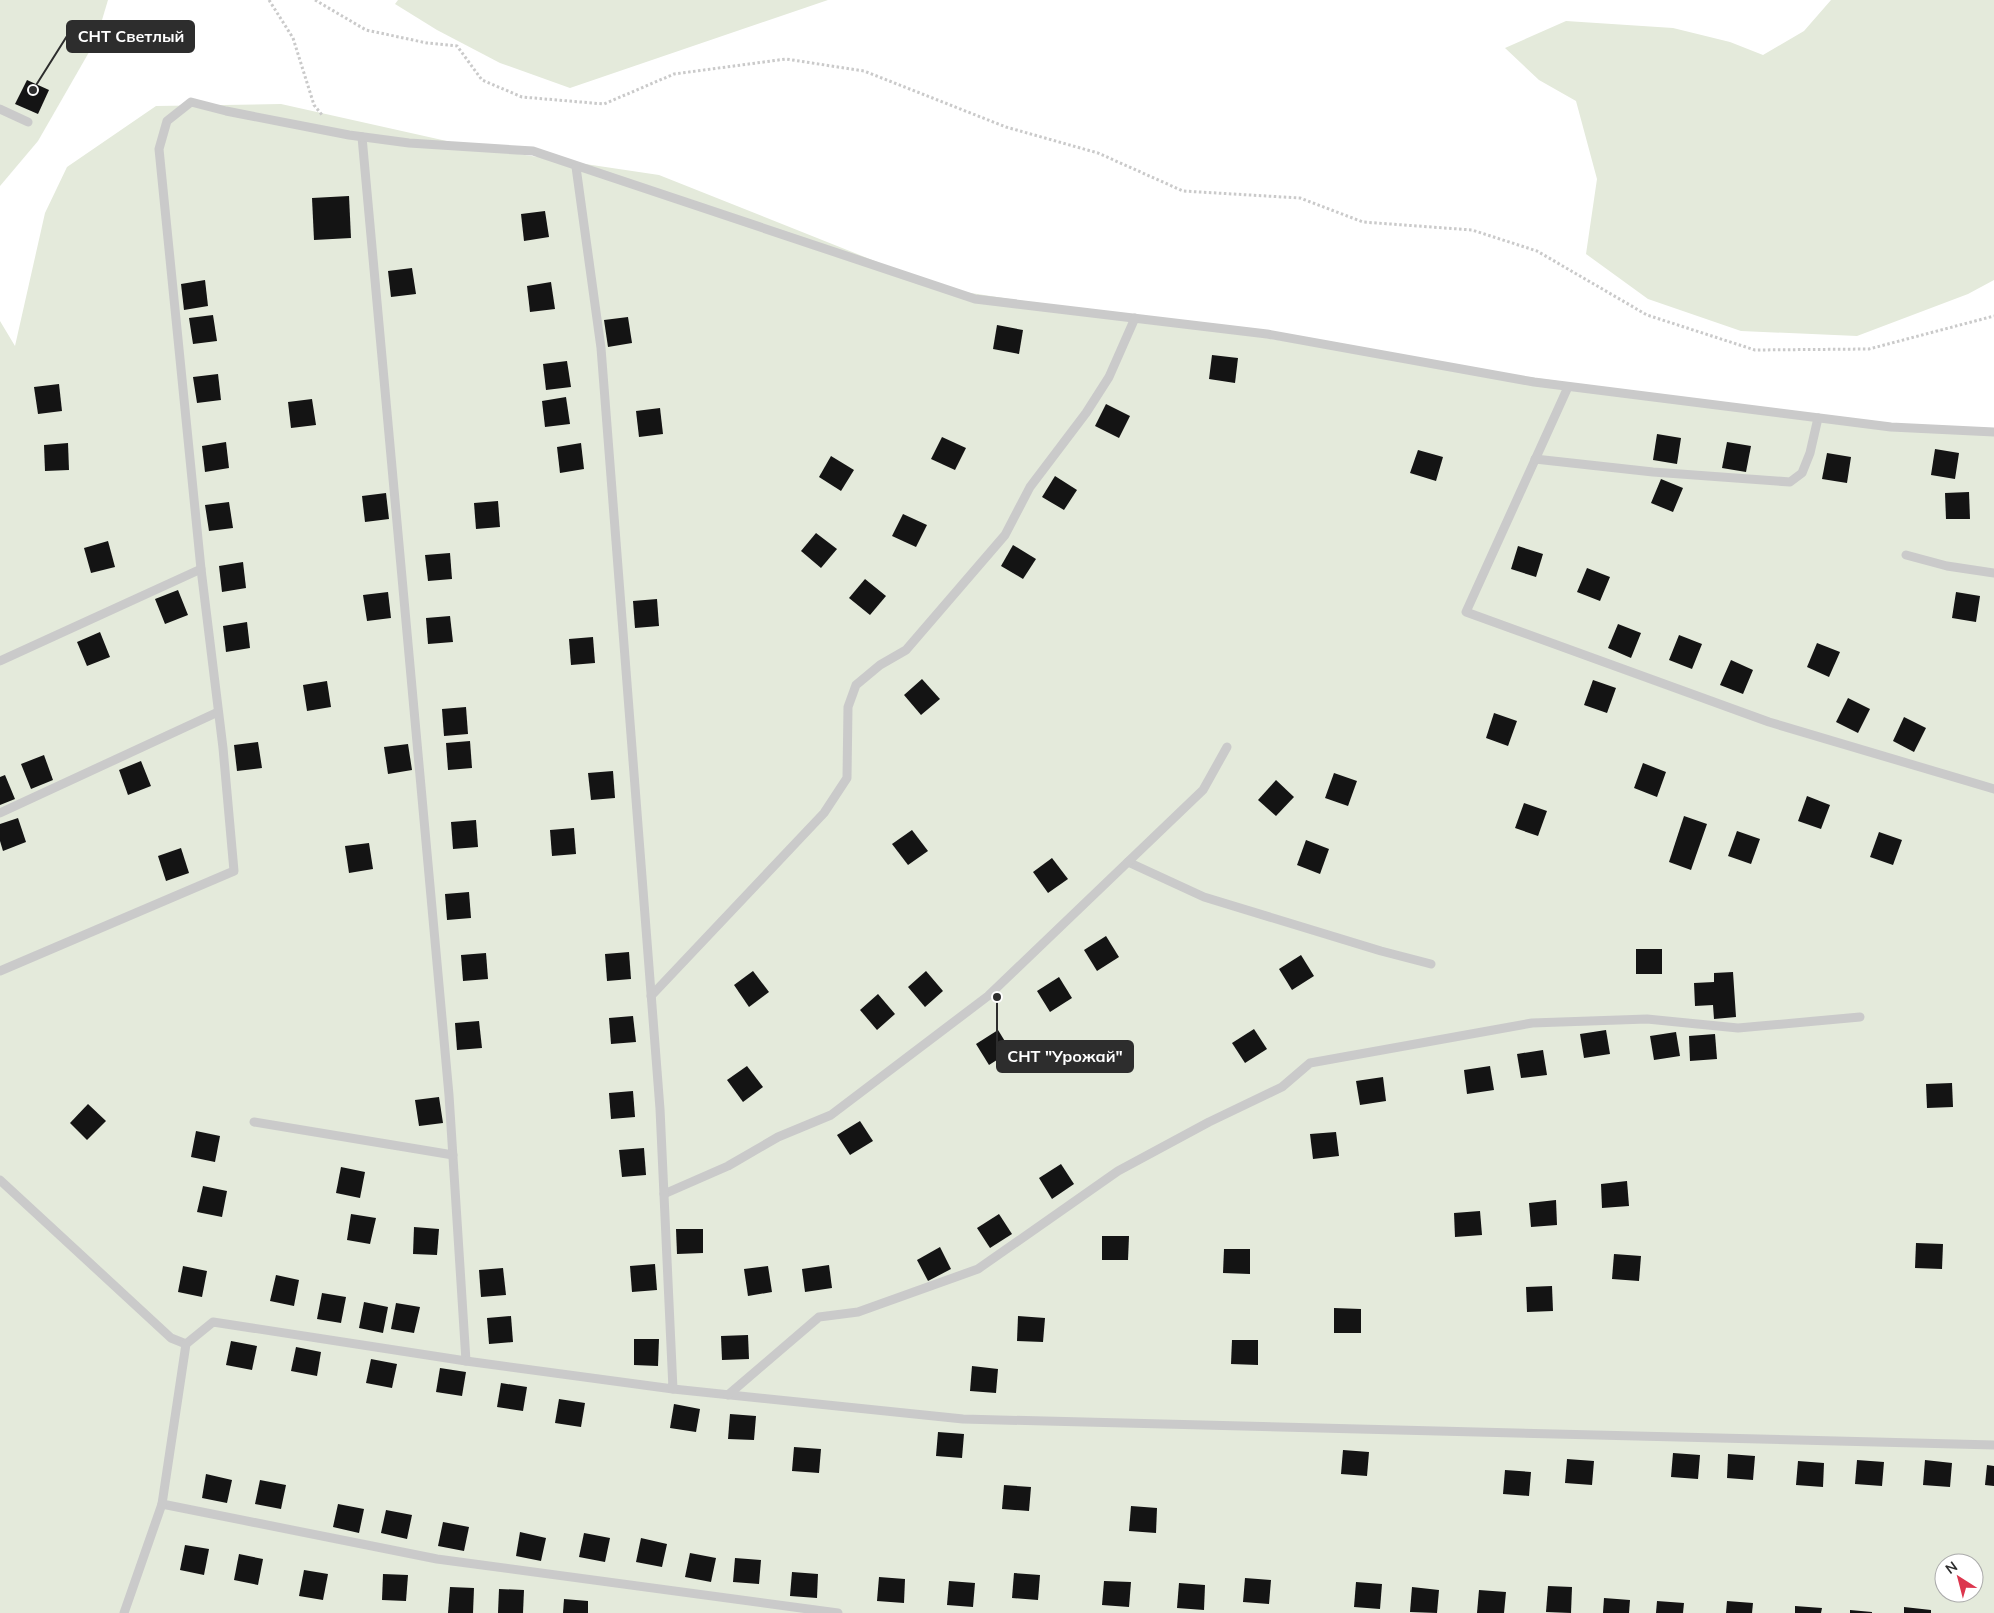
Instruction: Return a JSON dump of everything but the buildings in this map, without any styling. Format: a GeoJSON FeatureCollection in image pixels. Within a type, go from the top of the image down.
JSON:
{"type":"FeatureCollection","features":[{"type":"Feature","properties":{"kind":"lane"},"geometry":{"type":"LineString","coordinates":[[0,971],[234,871],[201,569],[159,148],[167,121],[191,102],[226,111],[362,137],[409,143],[533,151],[576,167],[975,299],[1267,334],[1534,382],[1891,427],[1994,432]]}},
{"type":"Feature","properties":{"kind":"lane"},"geometry":{"type":"LineString","coordinates":[[0,109],[28,122]]}},
{"type":"Feature","properties":{"kind":"lane"},"geometry":{"type":"LineString","coordinates":[[362,137],[427,840],[453,1155],[466,1362]]}},
{"type":"Feature","properties":{"kind":"lane"},"geometry":{"type":"LineString","coordinates":[[576,167],[601,348],[651,996],[664,1194],[673,1389]]}},
{"type":"Feature","properties":{"kind":"lane"},"geometry":{"type":"LineString","coordinates":[[651,996],[824,813],[847,778],[848,707],[856,685],[880,665],[906,650],[1005,535],[1030,487],[1086,414],[1109,377],[1135,318]]}},
{"type":"Feature","properties":{"kind":"lane"},"geometry":{"type":"LineString","coordinates":[[1568,386],[1466,612],[1769,722],[1994,790]]}},
{"type":"Feature","properties":{"kind":"lane"},"geometry":{"type":"LineString","coordinates":[[1535,459],[1653,472],[1790,482],[1802,473],[1810,453],[1818,418]]}},
{"type":"Feature","properties":{"kind":"lane"},"geometry":{"type":"LineString","coordinates":[[1906,555],[1947,566],[1994,573]]}},
{"type":"Feature","properties":{"kind":"lane"},"geometry":{"type":"LineString","coordinates":[[0,661],[201,569]]}},
{"type":"Feature","properties":{"kind":"lane"},"geometry":{"type":"LineString","coordinates":[[0,813],[218,712]]}},
{"type":"Feature","properties":{"kind":"lane"},"geometry":{"type":"LineString","coordinates":[[664,1194],[728,1166],[778,1137],[831,1115],[988,996],[1203,790],[1228,747]]}},
{"type":"Feature","properties":{"kind":"lane"},"geometry":{"type":"LineString","coordinates":[[1128,862],[1204,897],[1431,964]]}},
{"type":"Feature","properties":{"kind":"lane"},"geometry":{"type":"LineString","coordinates":[[728,1395],[819,1317],[858,1312],[978,1268],[1118,1171],[1208,1122],[1282,1087],[1310,1062],[1532,1023],[1647,1019],[1738,1028],[1860,1017]]}},
{"type":"Feature","properties":{"kind":"lane"},"geometry":{"type":"LineString","coordinates":[[254,1122],[453,1155]]}},
{"type":"Feature","properties":{"kind":"lane"},"geometry":{"type":"LineString","coordinates":[[0,1180],[171,1338],[186,1344]]}},
{"type":"Feature","properties":{"kind":"lane"},"geometry":{"type":"LineString","coordinates":[[124,1613],[162,1504],[186,1344],[214,1322],[466,1362],[673,1389],[963,1419],[1994,1445]]}},
{"type":"Feature","properties":{"kind":"lane"},"geometry":{"type":"LineString","coordinates":[[162,1504],[437,1559],[838,1613]]}},
{"type":"Feature","properties":{"kind":"path"},"geometry":{"type":"LineString","coordinates":[[269,0],[293,38],[314,105],[337,133]]}},
{"type":"Feature","properties":{"kind":"path"},"geometry":{"type":"LineString","coordinates":[[315,0],[366,30],[428,43],[457,46],[482,80],[522,97],[604,104],[674,74],[786,59],[864,71],[1006,128],[1098,153],[1183,191],[1300,198],[1363,222],[1472,230],[1537,251],[1646,315],[1755,350],[1869,349],[1994,316]]}},
{"type":"Feature","properties":{"kind":"green space"},"geometry":{"type":"Polygon","coordinates":[[[0,0],[108,0],[96,40],[38,141],[0,186],[0,0]]]}},
{"type":"Feature","properties":{"kind":"green space"},"geometry":{"type":"Polygon","coordinates":[[[398,0],[828,0],[570,88],[500,63],[437,30],[395,4],[398,0]]]}},
{"type":"Feature","properties":{"kind":"green space"},"geometry":{"type":"Polygon","coordinates":[[[1831,0],[1994,0],[1994,280],[1968,294],[1857,336],[1741,331],[1648,299],[1586,254],[1597,179],[1576,101],[1539,80],[1505,48],[1566,21],[1673,28],[1730,42],[1763,55],[1804,31],[1831,0]]]}},
{"type":"Feature","properties":{"kind":"green space"},"geometry":{"type":"Polygon","coordinates":[[[281,104],[478,148],[659,175],[945,289],[1416,361],[1850,422],[1994,430],[1994,1613],[0,1613],[0,321],[15,346],[45,213],[67,167],[156,106],[281,104]]]}},
{"type":"Feature","properties":{"kind":"place","name":"СНТ Светлый"},"geometry":{"type":"Point","coordinates":[33,90]}},
{"type":"Feature","properties":{"kind":"place","name":"СНТ \"Урожай\""},"geometry":{"type":"Point","coordinates":[997,997]}}]}
